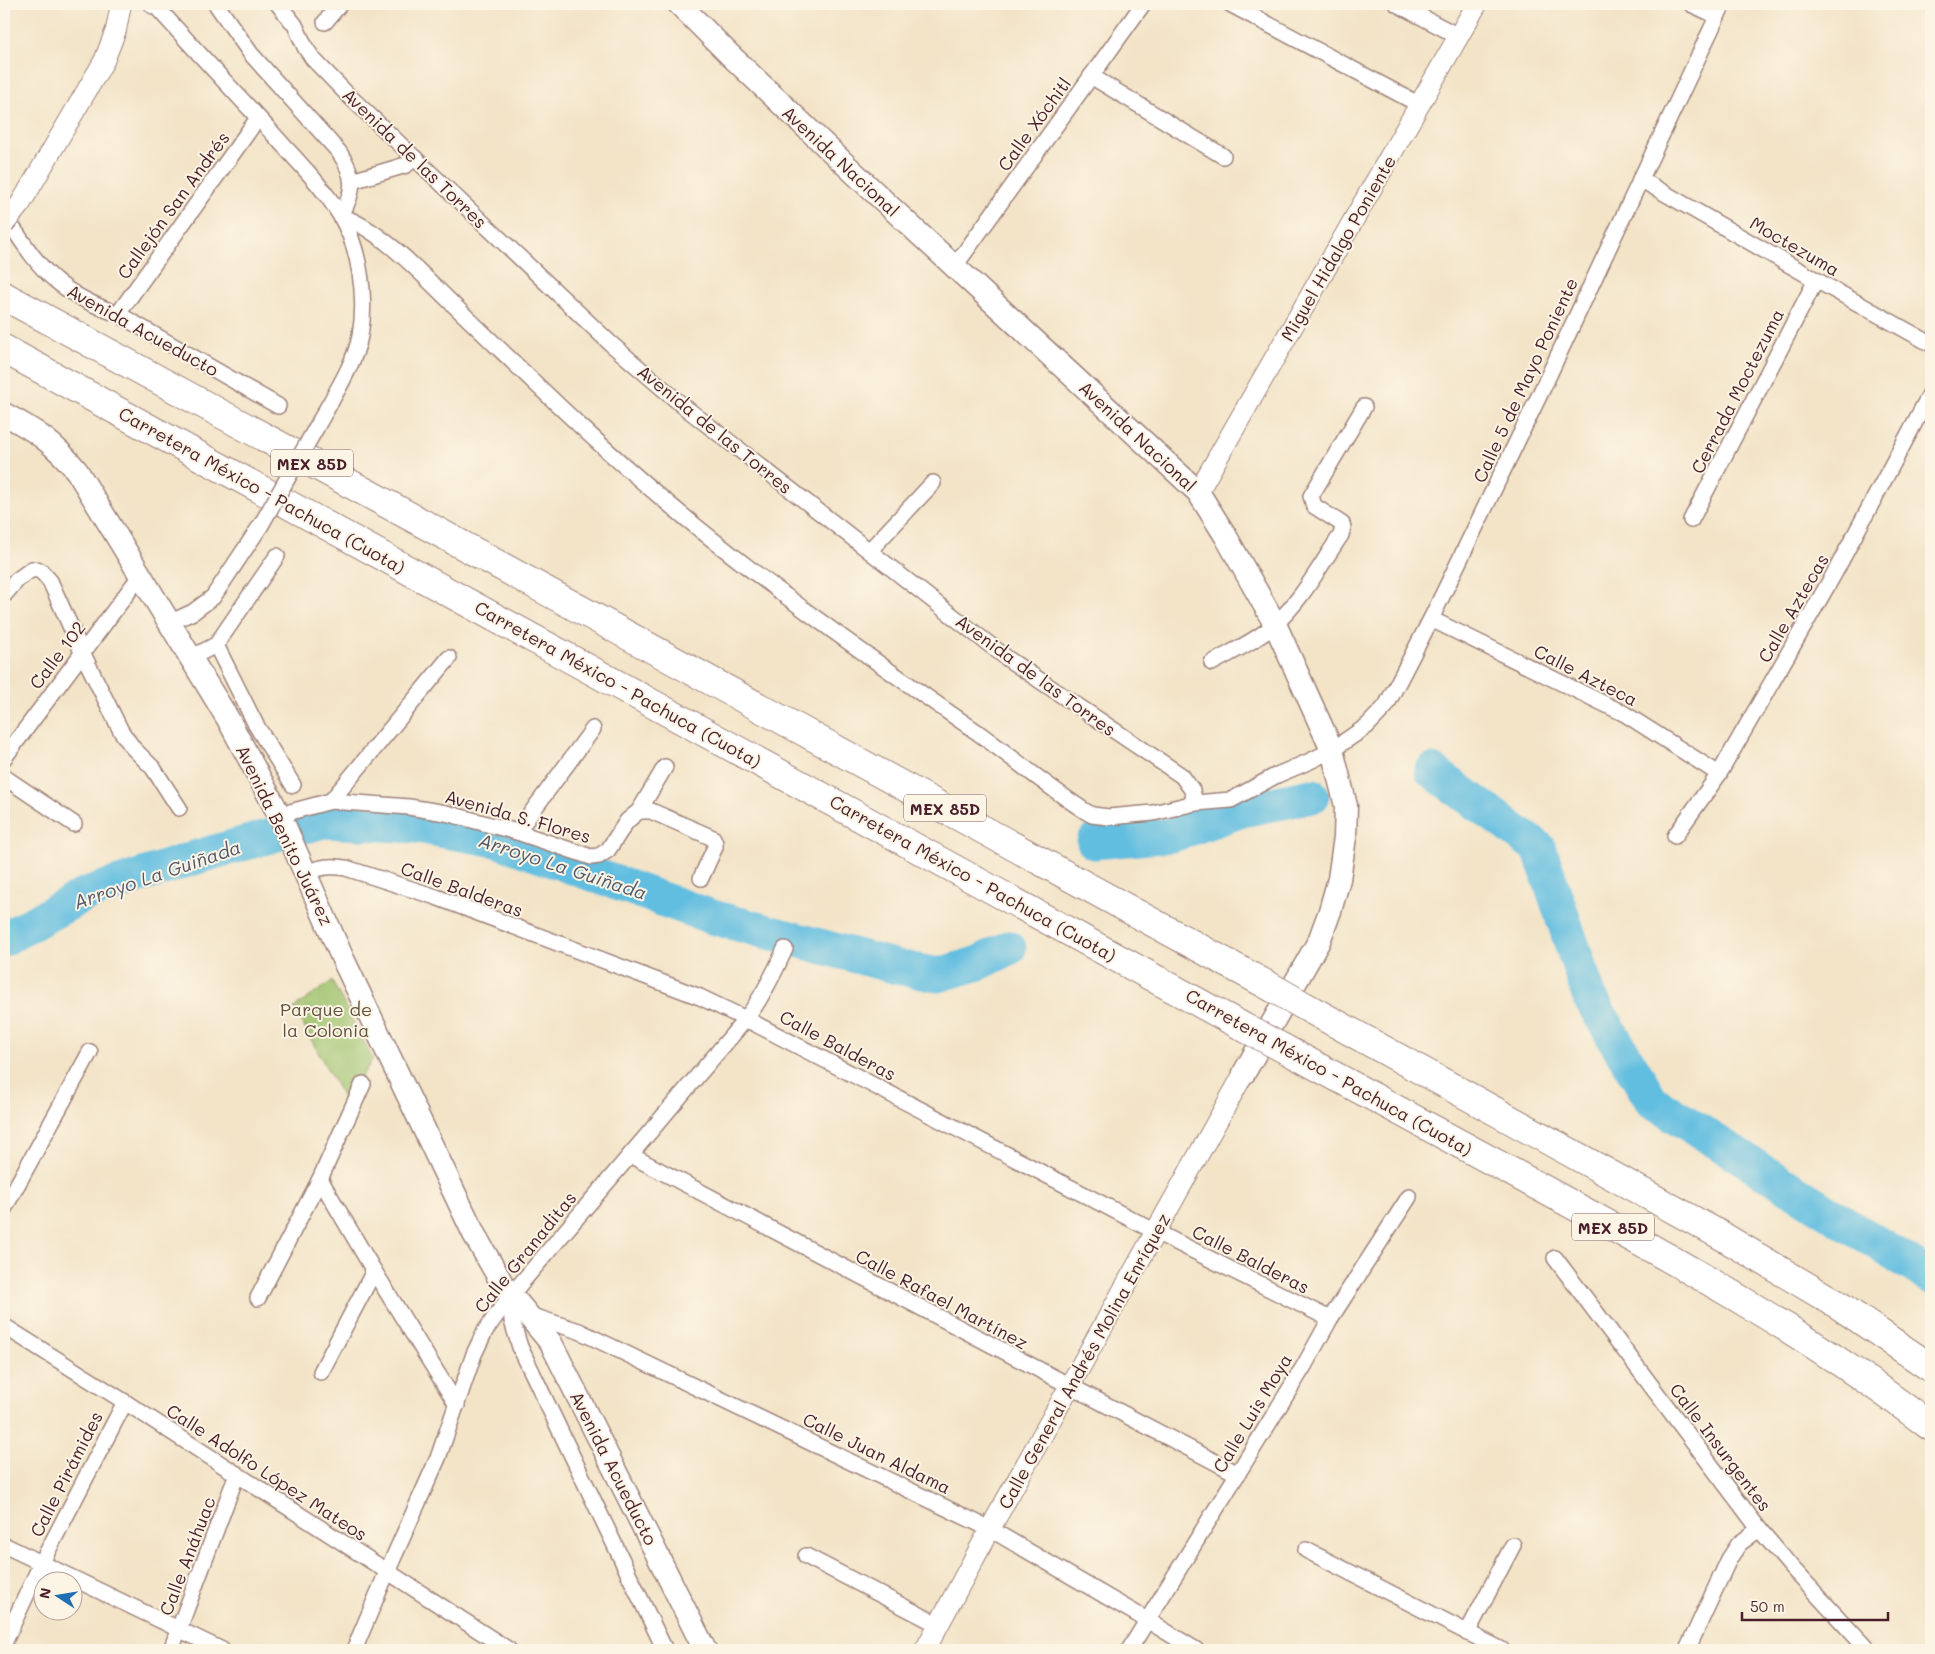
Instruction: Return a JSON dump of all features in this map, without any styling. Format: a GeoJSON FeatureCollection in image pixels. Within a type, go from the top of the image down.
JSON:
{"type":"FeatureCollection","features":[{"type":"Feature","properties":{"kind":"highway","name":"MEX 85D"},"geometry":{"type":"LineString","coordinates":[[4,296],[1271,987],[1722,1236],[1840,1306],[1931,1368]]}},
{"type":"Feature","properties":{"kind":"highway","name":"Carretera México - Pachuca (Cuota)"},"geometry":{"type":"LineString","coordinates":[[4,349],[1619,1230],[1722,1288],[1816,1346],[1931,1427]]}},
{"type":"Feature","properties":{"kind":"main road","name":"Avenida Nacional"},"geometry":{"type":"LineString","coordinates":[[680,4],[731,56],[1198,492],[1225,535],[1275,624],[1332,750],[1346,806],[1345,837],[1339,879],[1319,941],[1244,1072]]}},
{"type":"Feature","properties":{"kind":"main road","name":"Avenida Benito Juárez"},"geometry":{"type":"LineString","coordinates":[[4,414],[49,441],[77,471],[228,719],[281,818],[342,957],[474,1234],[492,1267],[511,1295]]}},
{"type":"Feature","properties":{"kind":"main road","name":"Avenida Acueducto"},"geometry":{"type":"LineString","coordinates":[[511,1295],[529,1314],[551,1343],[705,1650]]}},
{"type":"Feature","properties":{"kind":"street"},"geometry":{"type":"LineString","coordinates":[[4,224],[21,203],[104,61],[116,30],[121,4]]}},
{"type":"Feature","properties":{"kind":"street"},"geometry":{"type":"LineString","coordinates":[[154,4],[316,182],[341,216],[354,251],[364,295],[360,338],[352,359],[316,428],[261,525],[213,597],[193,612],[169,623]]}},
{"type":"Feature","properties":{"kind":"street"},"geometry":{"type":"LineString","coordinates":[[216,4],[251,54],[348,164],[352,181],[348,201],[341,216]]}},
{"type":"Feature","properties":{"kind":"street","name":"Avenida de las Torres"},"geometry":{"type":"LineString","coordinates":[[278,4],[295,25],[313,59],[349,96],[603,337],[647,376],[1008,659],[1182,776],[1192,790],[1195,803]]}},
{"type":"Feature","properties":{"kind":"street"},"geometry":{"type":"LineString","coordinates":[[325,22],[340,4]]}},
{"type":"Feature","properties":{"kind":"street","name":"Calle Xóchitl"},"geometry":{"type":"LineString","coordinates":[[955,266],[1143,4]]}},
{"type":"Feature","properties":{"kind":"street"},"geometry":{"type":"LineString","coordinates":[[1230,4],[1420,105]]}},
{"type":"Feature","properties":{"kind":"street"},"geometry":{"type":"LineString","coordinates":[[1397,4],[1460,37]]}},
{"type":"Feature","properties":{"kind":"street","name":"Miguel Hidalgo Poniente"},"geometry":{"type":"LineString","coordinates":[[1198,492],[1460,37],[1477,4]]}},
{"type":"Feature","properties":{"kind":"street"},"geometry":{"type":"LineString","coordinates":[[1691,4],[1720,10]]}},
{"type":"Feature","properties":{"kind":"street","name":"Calle 5 de Mayo Poniente"},"geometry":{"type":"LineString","coordinates":[[1332,750],[1367,726],[1386,706],[1431,619],[1540,394],[1720,10]]}},
{"type":"Feature","properties":{"kind":"street"},"geometry":{"type":"LineString","coordinates":[[1091,76],[1224,156]]}},
{"type":"Feature","properties":{"kind":"street","name":"Callejón San Andrés"},"geometry":{"type":"LineString","coordinates":[[118,314],[258,118]]}},
{"type":"Feature","properties":{"kind":"street"},"geometry":{"type":"LineString","coordinates":[[352,181],[406,165],[415,158]]}},
{"type":"Feature","properties":{"kind":"street","name":"Moctezuma"},"geometry":{"type":"LineString","coordinates":[[1640,179],[1931,344]]}},
{"type":"Feature","properties":{"kind":"street","name":"Avenida Acueducto"},"geometry":{"type":"LineString","coordinates":[[4,215],[37,261],[54,279],[98,307],[118,314],[278,406]]}},
{"type":"Feature","properties":{"kind":"street"},"geometry":{"type":"LineString","coordinates":[[341,216],[356,221],[396,251],[541,388],[664,500],[831,631],[1092,815],[1109,817],[1154,813],[1195,803],[1231,800],[1277,775],[1332,750]]}},
{"type":"Feature","properties":{"kind":"street","name":"Cerrada Moctezuma"},"geometry":{"type":"LineString","coordinates":[[1691,520],[1816,280]]}},
{"type":"Feature","properties":{"kind":"street","name":"Calle Aztecas"},"geometry":{"type":"LineString","coordinates":[[1675,836],[1718,774],[1834,574],[1931,392]]}},
{"type":"Feature","properties":{"kind":"street"},"geometry":{"type":"LineString","coordinates":[[1212,663],[1259,636],[1275,624],[1290,609],[1341,536],[1342,524],[1314,506],[1311,496],[1364,407]]}},
{"type":"Feature","properties":{"kind":"street"},"geometry":{"type":"LineString","coordinates":[[870,550],[932,483]]}},
{"type":"Feature","properties":{"kind":"street"},"geometry":{"type":"LineString","coordinates":[[192,658],[216,645],[277,556]]}},
{"type":"Feature","properties":{"kind":"street"},"geometry":{"type":"LineString","coordinates":[[4,595],[28,571],[36,569],[41,571],[50,581],[121,731],[133,748],[152,768],[179,808]]}},
{"type":"Feature","properties":{"kind":"street","name":"Calle 102"},"geometry":{"type":"LineString","coordinates":[[4,758],[140,576]]}},
{"type":"Feature","properties":{"kind":"street","name":"Calle Azteca"},"geometry":{"type":"LineString","coordinates":[[1431,619],[1625,714],[1718,774]]}},
{"type":"Feature","properties":{"kind":"street"},"geometry":{"type":"LineString","coordinates":[[216,645],[256,726],[293,785]]}},
{"type":"Feature","properties":{"kind":"street"},"geometry":{"type":"LineString","coordinates":[[331,801],[448,658]]}},
{"type":"Feature","properties":{"kind":"street"},"geometry":{"type":"LineString","coordinates":[[517,832],[593,729]]}},
{"type":"Feature","properties":{"kind":"street"},"geometry":{"type":"LineString","coordinates":[[639,811],[665,767]]}},
{"type":"Feature","properties":{"kind":"street"},"geometry":{"type":"LineString","coordinates":[[4,776],[74,824]]}},
{"type":"Feature","properties":{"kind":"street","name":"Avenida S. Flores"},"geometry":{"type":"LineString","coordinates":[[281,818],[331,801],[409,807],[446,814],[517,832],[590,857],[599,856],[608,850],[627,821],[639,811]]}},
{"type":"Feature","properties":{"kind":"street"},"geometry":{"type":"LineString","coordinates":[[639,811],[651,811],[710,835],[714,840],[715,847],[701,878]]}},
{"type":"Feature","properties":{"kind":"street","name":"Calle Balderas"},"geometry":{"type":"LineString","coordinates":[[302,864],[346,868],[436,897],[700,997],[746,1019],[1156,1232],[1330,1319]]}},
{"type":"Feature","properties":{"kind":"street","name":"Calle Granaditas"},"geometry":{"type":"LineString","coordinates":[[354,1650],[438,1458],[481,1339],[511,1295],[746,1019],[774,976],[785,949]]}},
{"type":"Feature","properties":{"kind":"street"},"geometry":{"type":"LineString","coordinates":[[4,1208],[90,1052]]}},
{"type":"Feature","properties":{"kind":"street","name":"Calle General Andrés Molina Enríquez"},"geometry":{"type":"LineString","coordinates":[[926,1650],[990,1529],[1244,1072]]}},
{"type":"Feature","properties":{"kind":"street"},"geometry":{"type":"LineString","coordinates":[[258,1298],[320,1179],[363,1084]]}},
{"type":"Feature","properties":{"kind":"street","name":"Calle Rafael Martínez"},"geometry":{"type":"LineString","coordinates":[[630,1155],[1238,1474]]}},
{"type":"Feature","properties":{"kind":"street"},"geometry":{"type":"LineString","coordinates":[[320,1179],[374,1271],[457,1405]]}},
{"type":"Feature","properties":{"kind":"street","name":"Calle Luis Moya"},"geometry":{"type":"LineString","coordinates":[[1130,1650],[1330,1319],[1409,1197]]}},
{"type":"Feature","properties":{"kind":"street","name":"Calle Insurgentes"},"geometry":{"type":"LineString","coordinates":[[1555,1258],[1759,1529],[1793,1569],[1868,1650]]}},
{"type":"Feature","properties":{"kind":"street"},"geometry":{"type":"LineString","coordinates":[[321,1372],[374,1271]]}},
{"type":"Feature","properties":{"kind":"street"},"geometry":{"type":"LineString","coordinates":[[511,1295],[512,1322],[520,1347],[665,1650]]}},
{"type":"Feature","properties":{"kind":"street","name":"Calle Juan Aldama"},"geometry":{"type":"LineString","coordinates":[[529,1314],[579,1331],[990,1529],[1196,1650]]}},
{"type":"Feature","properties":{"kind":"street","name":"Calle Adolfo López Mateos"},"geometry":{"type":"LineString","coordinates":[[4,1326],[509,1650]]}},
{"type":"Feature","properties":{"kind":"street","name":"Calle Pirámides"},"geometry":{"type":"LineString","coordinates":[[4,1644],[41,1564],[125,1402]]}},
{"type":"Feature","properties":{"kind":"street","name":"Calle Anáhuac"},"geometry":{"type":"LineString","coordinates":[[172,1650],[237,1474]]}},
{"type":"Feature","properties":{"kind":"street"},"geometry":{"type":"LineString","coordinates":[[1687,1650],[1730,1559],[1739,1544],[1759,1529]]}},
{"type":"Feature","properties":{"kind":"street"},"geometry":{"type":"LineString","coordinates":[[4,1545],[222,1650]]}},
{"type":"Feature","properties":{"kind":"street"},"geometry":{"type":"LineString","coordinates":[[1467,1633],[1513,1546]]}},
{"type":"Feature","properties":{"kind":"street"},"geometry":{"type":"LineString","coordinates":[[1306,1550],[1502,1650]]}},
{"type":"Feature","properties":{"kind":"street"},"geometry":{"type":"LineString","coordinates":[[806,1556],[939,1625]]}},
{"type":"Feature","properties":{"kind":"green space","name":"Parque de la Colonia"},"geometry":{"type":"Polygon","coordinates":[[[332,981],[373,1059],[345,1102],[294,1008],[332,981]]]}},
{"type":"Feature","properties":{"kind":"waterway"},"geometry":{"type":"LineString","coordinates":[[1432,771],[1539,848],[1590,998],[1652,1101],[1931,1277]]}},
{"type":"Feature","properties":{"kind":"waterway"},"geometry":{"type":"LineString","coordinates":[[1094,842],[1172,835],[1242,810],[1312,796]]}},
{"type":"Feature","properties":{"kind":"waterway","name":"Arroyo La Guiñada"},"geometry":{"type":"LineString","coordinates":[[4,939],[86,894],[197,857],[323,821],[417,826],[496,840],[712,917],[897,967],[938,975],[979,963],[1009,948]]}}]}
